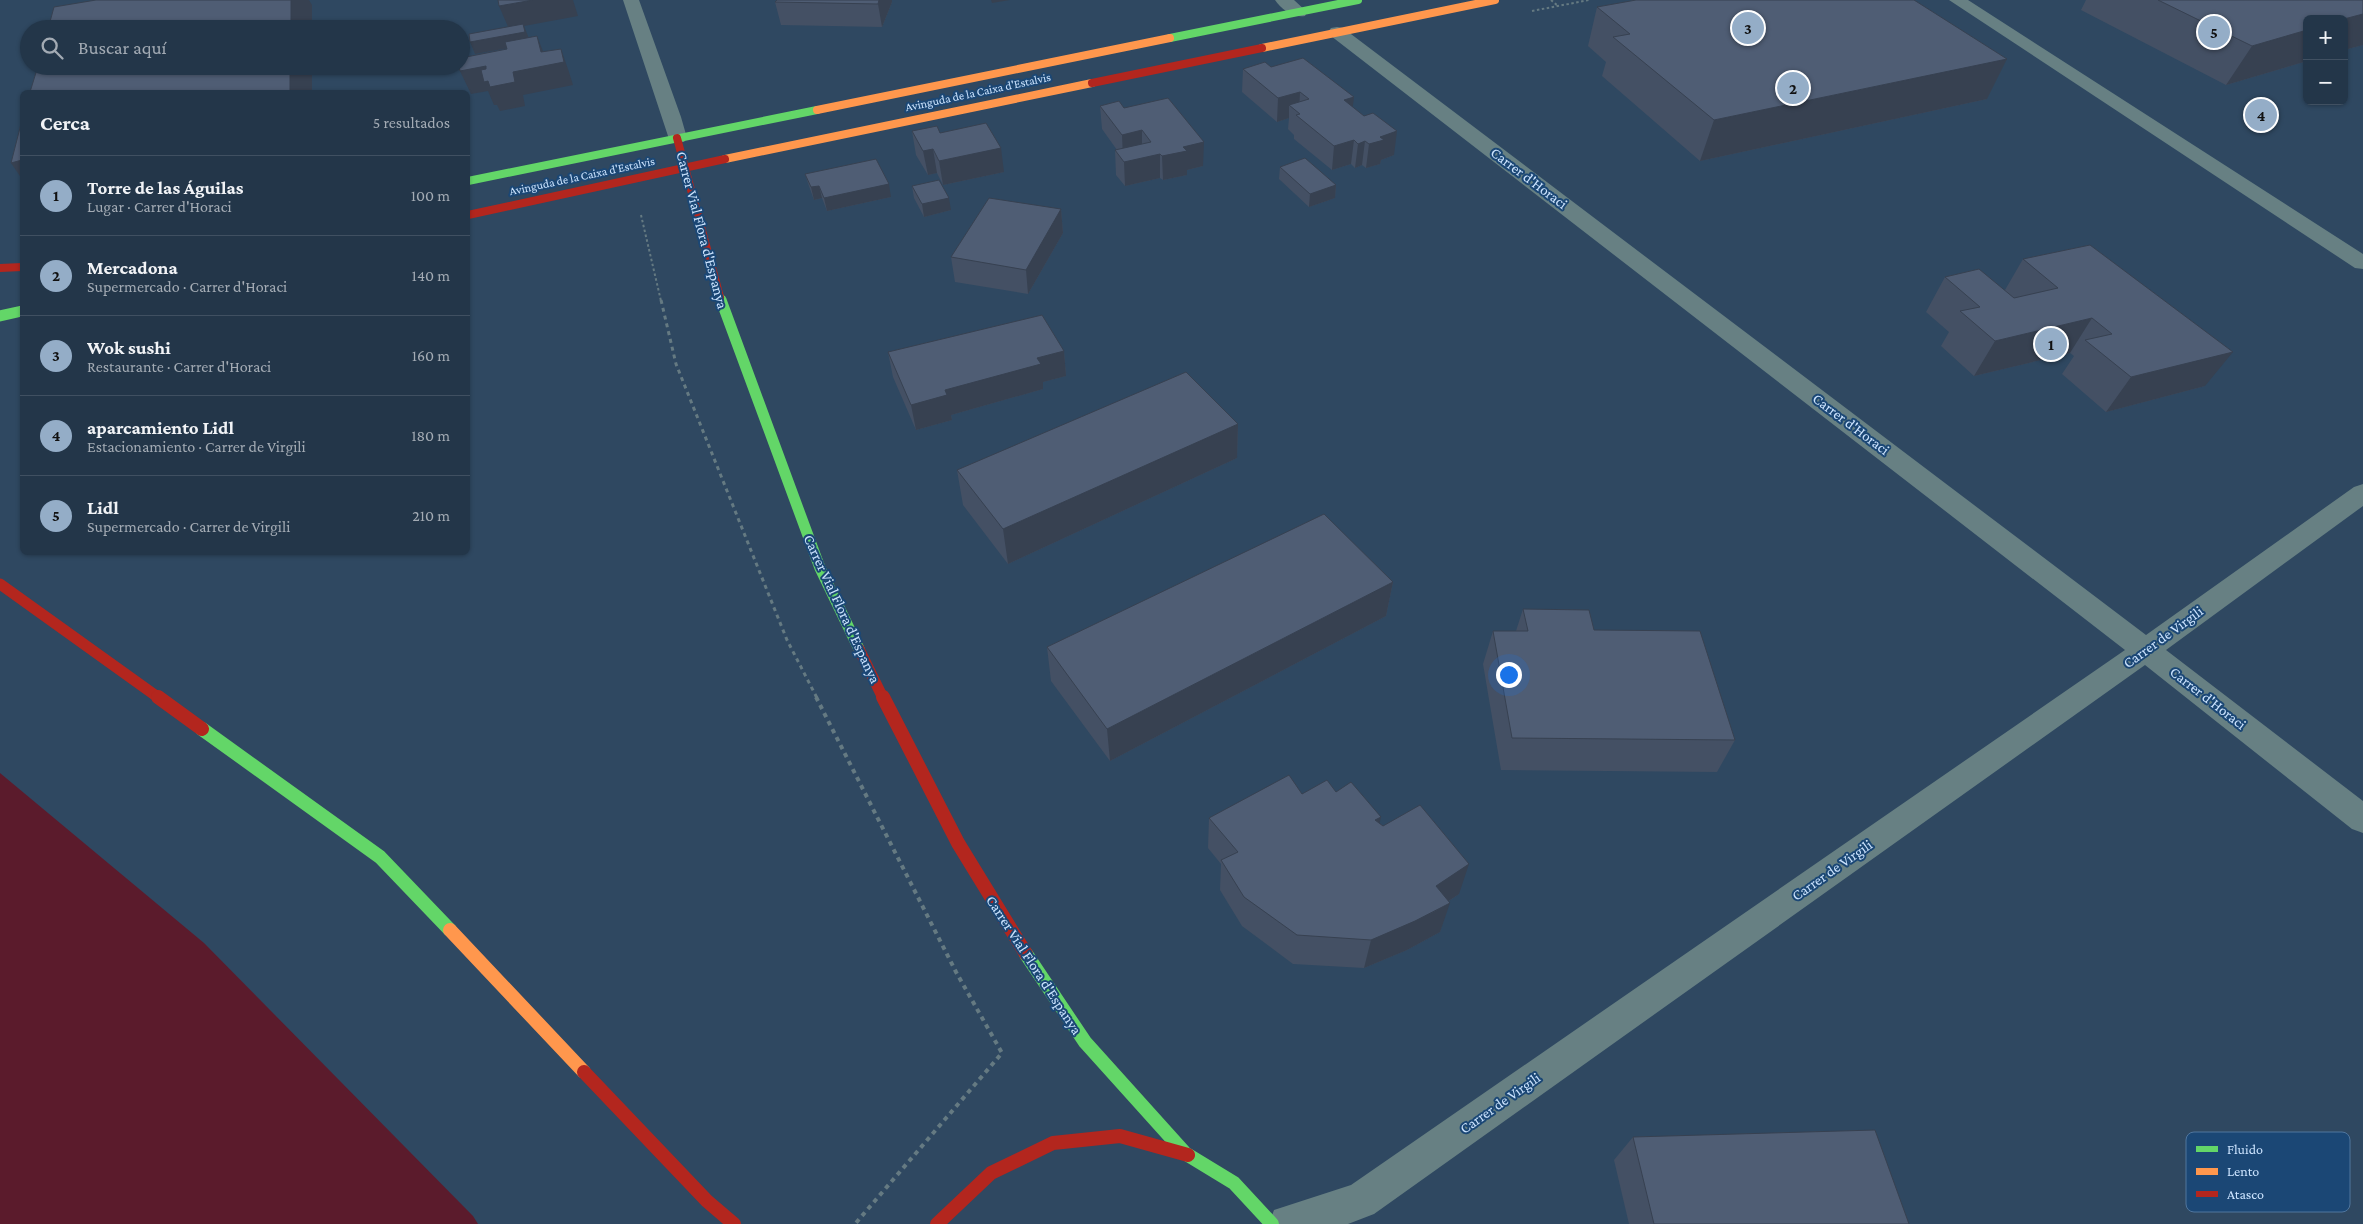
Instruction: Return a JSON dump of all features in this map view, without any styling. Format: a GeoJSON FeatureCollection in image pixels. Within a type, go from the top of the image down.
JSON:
{"type":"FeatureCollection","features":[{"type":"Feature","properties":{"kind":"main road","name":"Avinguda de la Caixa d'Estalvis"},"geometry":{"type":"LineString","coordinates":[[470,181],[1358,0]]}},
{"type":"Feature","properties":{"kind":"main road","name":"Avinguda de la Caixa d'Estalvis"},"geometry":{"type":"LineString","coordinates":[[470,215],[684,167],[1495,0]]}},
{"type":"Feature","properties":{"kind":"main road","name":"Carrer Vial Flora d'Espanya"},"geometry":{"type":"LineString","coordinates":[[677,138],[721,303],[780,466],[820,568],[905,742],[990,901],[1085,1042],[1184,1152]]}},
{"type":"Feature","properties":{"kind":"main road"},"geometry":{"type":"LineString","coordinates":[[0,268],[20,267]]}},
{"type":"Feature","properties":{"kind":"main road"},"geometry":{"type":"LineString","coordinates":[[0,316],[20,311]]}},
{"type":"Feature","properties":{"kind":"main road"},"geometry":{"type":"LineString","coordinates":[[0,584],[380,857],[707,1201],[734,1224]]}},
{"type":"Feature","properties":{"kind":"main road"},"geometry":{"type":"LineString","coordinates":[[937,1224],[991,1173],[1054,1143],[1120,1136],[1184,1152],[1234,1183],[1272,1224]]}},
{"type":"Feature","properties":{"kind":"street","name":"Carrer Vial Flora d'Espanya"},"geometry":{"type":"LineString","coordinates":[[631,0],[672,117],[677,138]]}},
{"type":"Feature","properties":{"kind":"street"},"geometry":{"type":"LineString","coordinates":[[1283,0],[1299,12]]}},
{"type":"Feature","properties":{"kind":"street"},"geometry":{"type":"LineString","coordinates":[[1957,0],[2363,263]]}},
{"type":"Feature","properties":{"kind":"street","name":"Carrer d'Horaci"},"geometry":{"type":"LineString","coordinates":[[1337,32],[2146,650],[2363,819]]}},
{"type":"Feature","properties":{"kind":"street","name":"Carrer de Virgili"},"geometry":{"type":"LineString","coordinates":[[1288,1224],[1361,1201],[2146,650],[2363,493]]}},
{"type":"Feature","properties":{"kind":"path"},"geometry":{"type":"LineString","coordinates":[[1551,0],[1558,6]]}},
{"type":"Feature","properties":{"kind":"path"},"geometry":{"type":"LineString","coordinates":[[640,209],[676,364],[787,640],[956,972],[1002,1052],[855,1224]]}},
{"type":"Feature","properties":{"kind":"shaded area"},"geometry":{"type":"Polygon","coordinates":[[[0,773],[204,943],[473,1216],[478,1224],[0,1224],[0,773]]]}},
{"type":"Feature","properties":{"kind":"building"},"geometry":{"type":"Polygon","coordinates":[[[96,0],[291,0],[291,20],[50,20],[54,7],[96,0]]]}},
{"type":"Feature","properties":{"kind":"building"},"geometry":{"type":"Polygon","coordinates":[[[498,0],[533,0],[499,6],[498,0]]]}},
{"type":"Feature","properties":{"kind":"building"},"geometry":{"type":"Polygon","coordinates":[[[777,0],[879,0],[878,4],[775,2],[777,0]]]}},
{"type":"Feature","properties":{"kind":"building"},"geometry":{"type":"Polygon","coordinates":[[[1636,0],[1914,0],[2007,59],[1714,120],[1613,37],[1630,34],[1597,7],[1636,0]]]}},
{"type":"Feature","properties":{"kind":"building"},"geometry":{"type":"Polygon","coordinates":[[[2158,0],[2363,0],[2363,14],[2348,18],[2348,15],[2303,15],[2303,31],[2252,46],[2158,0]]]}},
{"type":"Feature","properties":{"kind":"building"},"geometry":{"type":"Polygon","coordinates":[[[523,24],[525,32],[470,42],[470,34],[523,24]]]}},
{"type":"Feature","properties":{"kind":"building"},"geometry":{"type":"Polygon","coordinates":[[[537,36],[541,52],[561,49],[564,62],[513,72],[515,82],[490,87],[488,81],[484,82],[481,70],[486,69],[486,66],[470,69],[470,56],[507,49],[505,42],[537,36]]]}},
{"type":"Feature","properties":{"kind":"building"},"geometry":{"type":"Polygon","coordinates":[[[1303,58],[1354,97],[1344,100],[1364,116],[1373,113],[1397,131],[1380,137],[1384,140],[1369,144],[1365,141],[1358,144],[1354,140],[1334,146],[1296,115],[1300,114],[1289,105],[1309,99],[1300,92],[1278,98],[1243,69],[1265,62],[1271,67],[1303,58]]]}},
{"type":"Feature","properties":{"kind":"building"},"geometry":{"type":"Polygon","coordinates":[[[35,75],[290,75],[290,90],[31,90],[35,75]]]}},
{"type":"Feature","properties":{"kind":"building"},"geometry":{"type":"Polygon","coordinates":[[[1168,98],[1204,142],[1183,147],[1187,151],[1162,156],[1160,154],[1124,162],[1115,150],[1151,142],[1142,130],[1122,135],[1100,106],[1119,101],[1124,108],[1168,98]]]}},
{"type":"Feature","properties":{"kind":"building"},"geometry":{"type":"Polygon","coordinates":[[[986,123],[1001,148],[939,161],[933,149],[923,151],[912,131],[937,126],[940,133],[986,123]]]}},
{"type":"Feature","properties":{"kind":"building"},"geometry":{"type":"Polygon","coordinates":[[[20,128],[20,161],[11,163],[20,128]]]}},
{"type":"Feature","properties":{"kind":"building"},"geometry":{"type":"Polygon","coordinates":[[[1305,158],[1336,185],[1310,194],[1280,167],[1305,158]]]}},
{"type":"Feature","properties":{"kind":"building"},"geometry":{"type":"Polygon","coordinates":[[[876,159],[889,184],[824,198],[819,186],[811,187],[805,174],[876,159]]]}},
{"type":"Feature","properties":{"kind":"building"},"geometry":{"type":"Polygon","coordinates":[[[939,180],[949,198],[922,204],[912,186],[939,180]]]}},
{"type":"Feature","properties":{"kind":"building"},"geometry":{"type":"Polygon","coordinates":[[[989,198],[1061,209],[1026,270],[951,257],[989,198]]]}},
{"type":"Feature","properties":{"kind":"building"},"geometry":{"type":"Polygon","coordinates":[[[2090,245],[2233,352],[2131,377],[2085,340],[2112,334],[2092,318],[1995,341],[1960,311],[1980,307],[1945,277],[1979,269],[2014,298],[2058,288],[2023,259],[2090,245]]]}},
{"type":"Feature","properties":{"kind":"building"},"geometry":{"type":"Polygon","coordinates":[[[1042,315],[1064,351],[1037,358],[1041,364],[945,390],[947,395],[911,405],[888,352],[1042,315]]]}},
{"type":"Feature","properties":{"kind":"building"},"geometry":{"type":"Polygon","coordinates":[[[1186,372],[1238,424],[1003,529],[957,470],[1186,372]]]}},
{"type":"Feature","properties":{"kind":"building"},"geometry":{"type":"Polygon","coordinates":[[[1324,514],[1393,582],[1107,729],[1047,647],[1324,514]]]}},
{"type":"Feature","properties":{"kind":"building"},"geometry":{"type":"Polygon","coordinates":[[[1523,609],[1589,610],[1594,630],[1700,631],[1735,740],[1512,738],[1493,631],[1528,631],[1523,609]]]}},
{"type":"Feature","properties":{"kind":"building"},"geometry":{"type":"Polygon","coordinates":[[[1289,775],[1302,794],[1327,780],[1336,792],[1351,782],[1381,817],[1375,820],[1383,826],[1420,805],[1469,864],[1436,886],[1450,903],[1371,940],[1297,935],[1244,897],[1221,860],[1238,852],[1209,818],[1289,775]]]}},
{"type":"Feature","properties":{"kind":"building"},"geometry":{"type":"Polygon","coordinates":[[[1875,1130],[1909,1224],[1654,1224],[1633,1137],[1875,1130]]]}},
{"type":"Feature","properties":{"kind":"traffic: fast"},"geometry":{"type":"LineString","coordinates":[[1170,38],[1358,0]]}},
{"type":"Feature","properties":{"kind":"traffic: fast"},"geometry":{"type":"LineString","coordinates":[[470,181],[817,110]]}},
{"type":"Feature","properties":{"kind":"traffic: fast"},"geometry":{"type":"LineString","coordinates":[[720,297],[820,568],[859,649]]}},
{"type":"Feature","properties":{"kind":"traffic: fast"},"geometry":{"type":"LineString","coordinates":[[0,316],[20,311]]}},
{"type":"Feature","properties":{"kind":"traffic: fast"},"geometry":{"type":"LineString","coordinates":[[202,729],[380,857],[450,930]]}},
{"type":"Feature","properties":{"kind":"traffic: fast"},"geometry":{"type":"LineString","coordinates":[[1026,954],[1085,1042],[1184,1152]]}},
{"type":"Feature","properties":{"kind":"traffic: fast"},"geometry":{"type":"LineString","coordinates":[[1188,1155],[1234,1183],[1272,1224]]}},
{"type":"Feature","properties":{"kind":"traffic: slow"},"geometry":{"type":"LineString","coordinates":[[1262,48],[1495,0]]}},
{"type":"Feature","properties":{"kind":"traffic: slow"},"geometry":{"type":"LineString","coordinates":[[817,110],[1170,38]]}},
{"type":"Feature","properties":{"kind":"traffic: slow"},"geometry":{"type":"LineString","coordinates":[[725,159],[1092,83]]}},
{"type":"Feature","properties":{"kind":"traffic: slow"},"geometry":{"type":"LineString","coordinates":[[450,930],[584,1072]]}},
{"type":"Feature","properties":{"kind":"traffic: jam"},"geometry":{"type":"LineString","coordinates":[[1092,83],[1262,48]]}},
{"type":"Feature","properties":{"kind":"traffic: jam"},"geometry":{"type":"LineString","coordinates":[[677,138],[720,297]]}},
{"type":"Feature","properties":{"kind":"traffic: jam"},"geometry":{"type":"LineString","coordinates":[[470,215],[725,159]]}},
{"type":"Feature","properties":{"kind":"traffic: jam"},"geometry":{"type":"LineString","coordinates":[[0,268],[20,267]]}},
{"type":"Feature","properties":{"kind":"traffic: jam"},"geometry":{"type":"LineString","coordinates":[[0,584],[202,729]]}},
{"type":"Feature","properties":{"kind":"traffic: jam"},"geometry":{"type":"LineString","coordinates":[[859,649],[917,766],[958,843],[1002,918],[1026,954]]}},
{"type":"Feature","properties":{"kind":"traffic: jam"},"geometry":{"type":"LineString","coordinates":[[584,1072],[707,1201],[734,1224]]}},
{"type":"Feature","properties":{"kind":"traffic: jam"},"geometry":{"type":"LineString","coordinates":[[937,1224],[991,1173],[1053,1143],[1120,1136],[1188,1155]]}},
{"type":"Feature","properties":{"kind":"place","name":"Wok sushi"},"geometry":{"type":"Point","coordinates":[1748,28]}},
{"type":"Feature","properties":{"kind":"place","name":"Lidl"},"geometry":{"type":"Point","coordinates":[2214,32]}},
{"type":"Feature","properties":{"kind":"place","name":"Mercadona"},"geometry":{"type":"Point","coordinates":[1793,88]}},
{"type":"Feature","properties":{"kind":"place","name":"aparcamiento Lidl"},"geometry":{"type":"Point","coordinates":[2261,115]}},
{"type":"Feature","properties":{"kind":"place","name":"Torre de las Águilas"},"geometry":{"type":"Point","coordinates":[2051,344]}}]}
